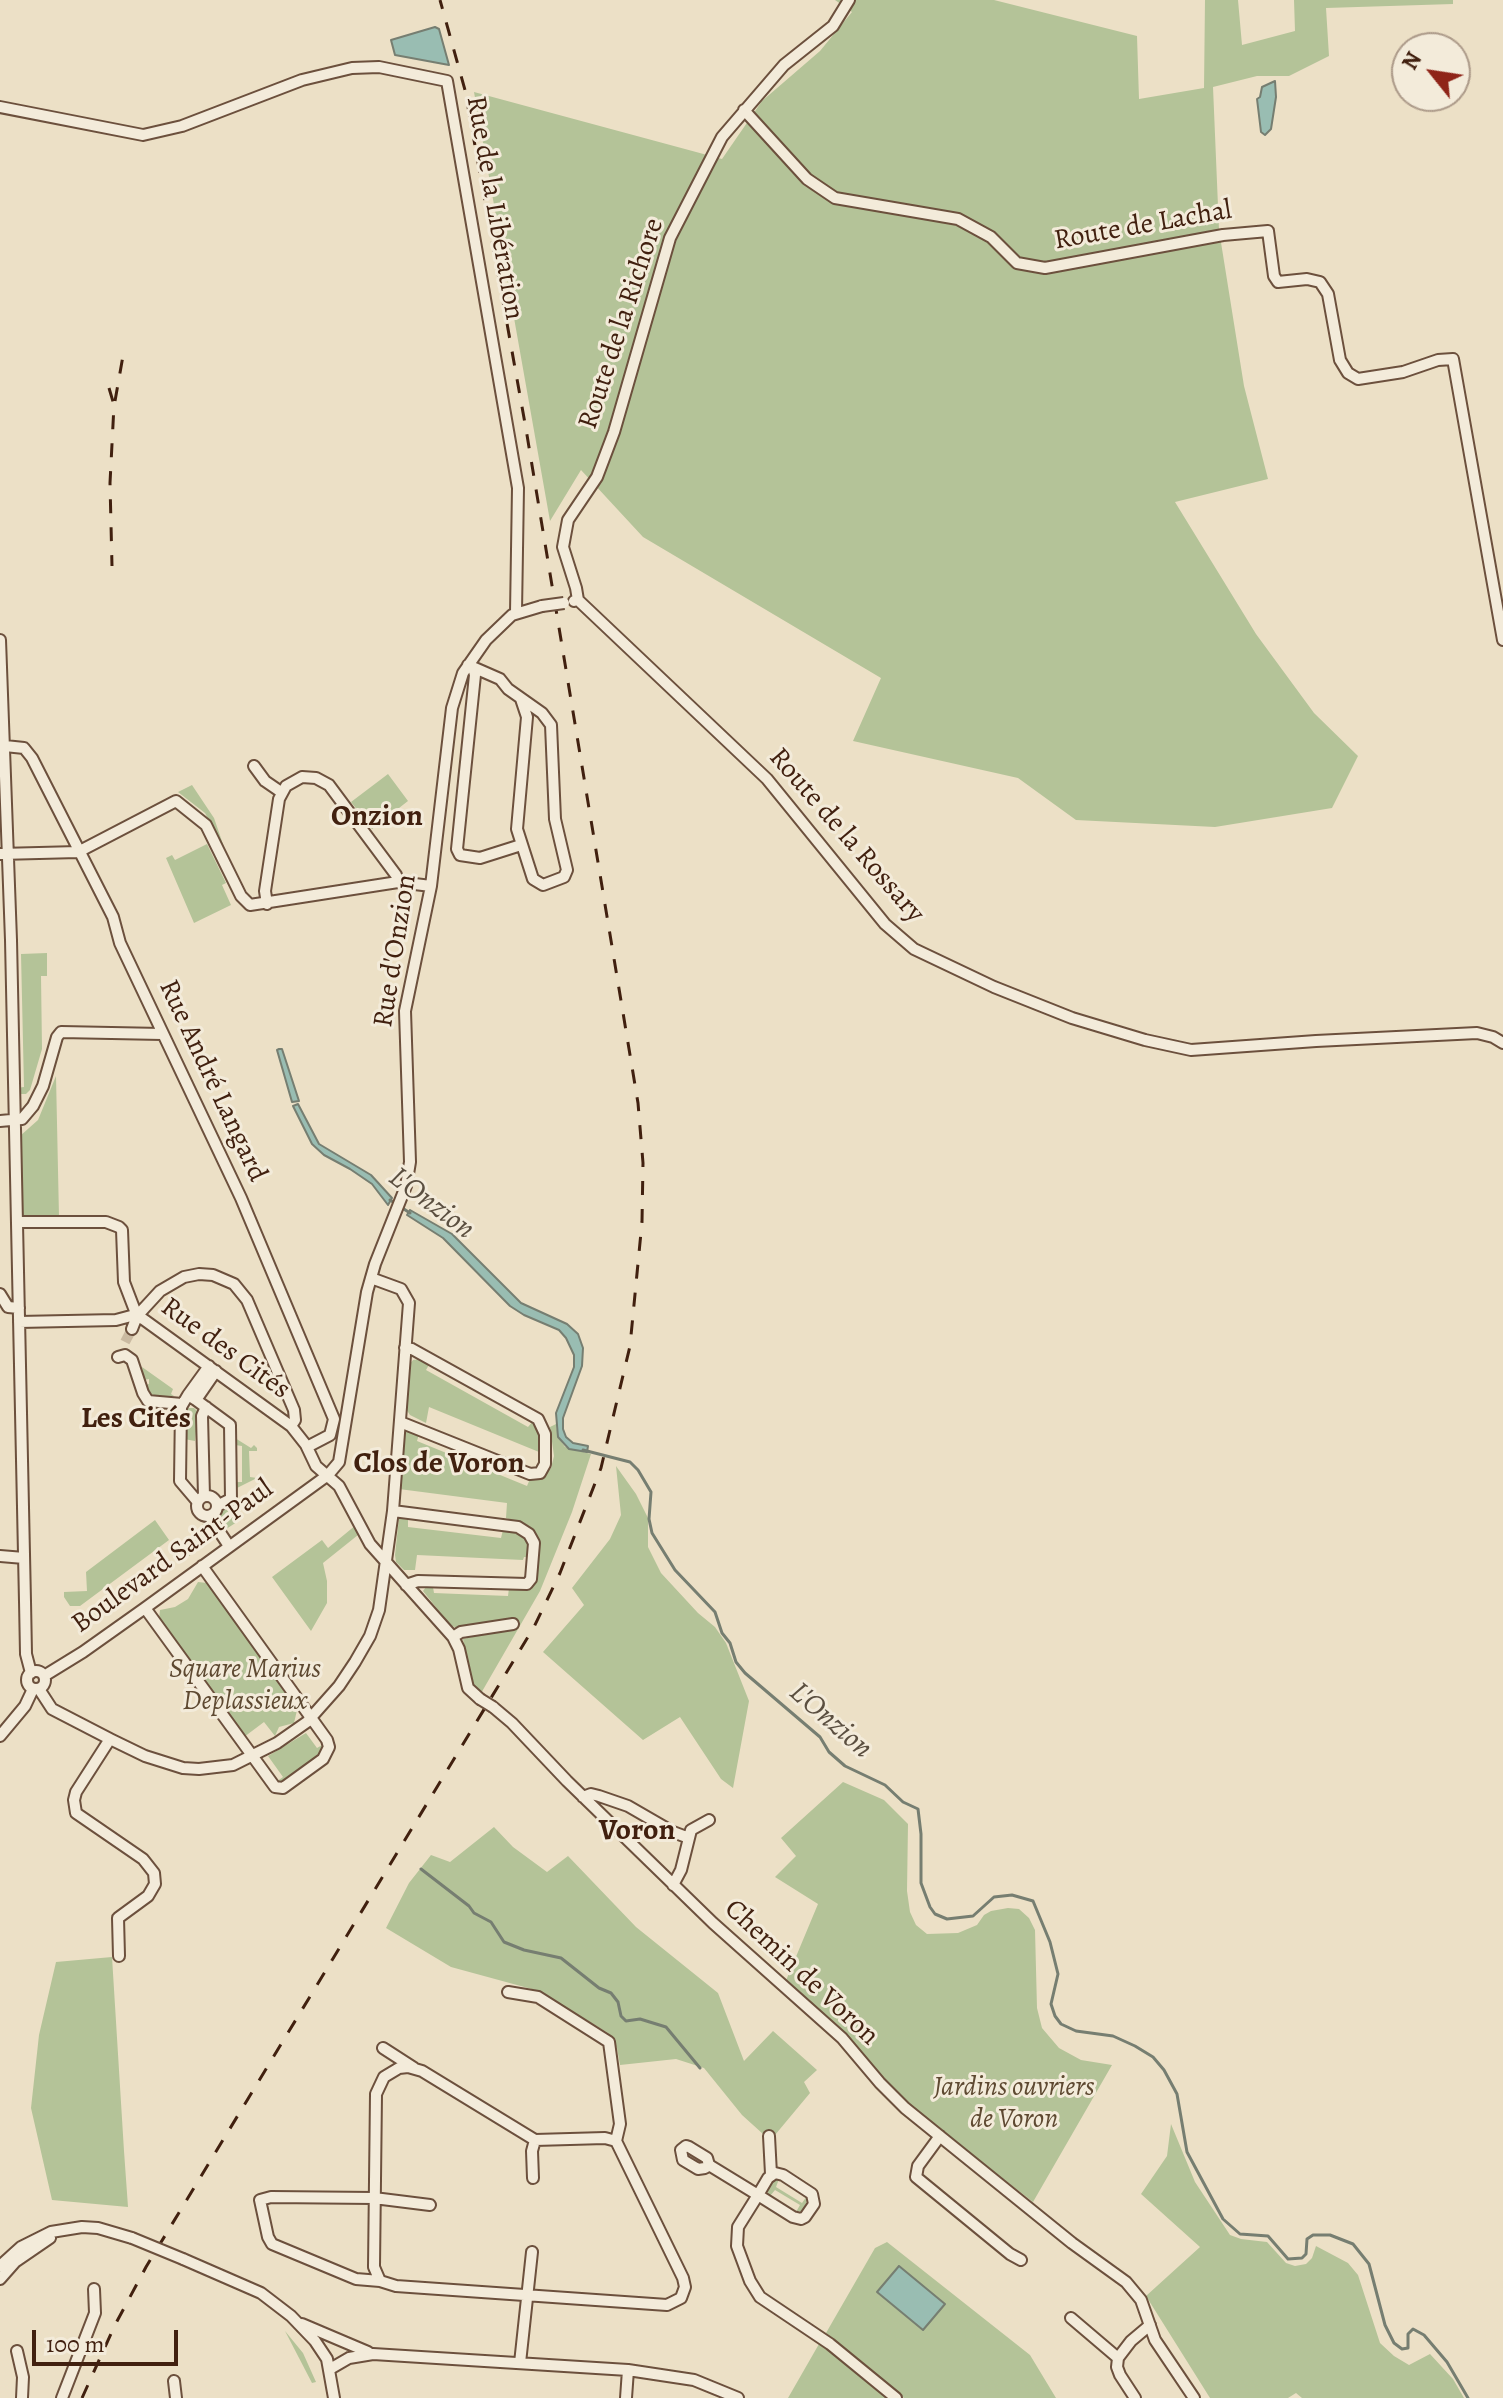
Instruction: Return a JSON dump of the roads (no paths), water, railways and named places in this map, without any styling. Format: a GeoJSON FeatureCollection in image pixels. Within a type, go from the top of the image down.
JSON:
{"type":"FeatureCollection","features":[{"type":"Feature","properties":{"kind":"street","name":"Route de la Richore"},"geometry":{"type":"LineString","coordinates":[[578,600],[563,547],[568,520],[597,477],[614,432],[670,238],[722,137],[784,65],[833,26],[849,0]]}},
{"type":"Feature","properties":{"kind":"street","name":"Rue de la Libération"},"geometry":{"type":"LineString","coordinates":[[0,107],[143,135],[182,126],[261,94],[326,73],[379,67],[447,81],[518,488],[516,612]]}},
{"type":"Feature","properties":{"kind":"street","name":"Route de Lachal"},"geometry":{"type":"LineString","coordinates":[[744,110],[807,179],[835,198],[958,219],[991,237],[1017,263],[1045,268],[1223,235],[1268,231],[1274,276],[1278,282],[1307,279],[1320,282],[1328,294],[1340,360],[1348,373],[1358,379],[1403,372],[1438,360],[1453,359],[1503,640]]}},
{"type":"Feature","properties":{"kind":"street"},"geometry":{"type":"LineString","coordinates":[[516,612],[578,600]]}},
{"type":"Feature","properties":{"kind":"street","name":"Route de la Rossary"},"geometry":{"type":"LineString","coordinates":[[578,600],[767,779],[885,924],[914,949],[994,987],[1072,1018],[1191,1050],[1477,1033],[1503,1043]]}},
{"type":"Feature","properties":{"kind":"street","name":"Rue d'Onzion"},"geometry":{"type":"LineString","coordinates":[[328,1475],[342,1455],[353,1371],[371,1278],[406,1186],[411,1156],[405,1011],[431,886],[448,727],[457,688],[470,666],[498,627],[516,612]]}},
{"type":"Feature","properties":{"kind":"street"},"geometry":{"type":"LineString","coordinates":[[0,640],[5,746],[5,952],[15,1120],[26,1654],[31,1673]]}},
{"type":"Feature","properties":{"kind":"street"},"geometry":{"type":"LineString","coordinates":[[470,666],[500,679],[508,689],[542,713],[551,725],[555,819],[567,874],[543,885],[536,883],[521,845],[517,821],[527,717],[521,699]]}},
{"type":"Feature","properties":{"kind":"street","name":"Rue d'Onzion"},"geometry":{"type":"LineString","coordinates":[[470,666],[475,675],[457,849],[460,855],[480,858],[521,845]]}},
{"type":"Feature","properties":{"kind":"street","name":"Rue André Langard"},"geometry":{"type":"LineString","coordinates":[[5,746],[20,747],[32,758],[113,917],[120,943],[241,1198],[334,1419],[330,1435],[307,1447]]}},
{"type":"Feature","properties":{"kind":"street"},"geometry":{"type":"LineString","coordinates":[[254,766],[265,781],[281,792]]}},
{"type":"Feature","properties":{"kind":"street"},"geometry":{"type":"LineString","coordinates":[[267,904],[265,891],[281,792],[302,777],[316,778],[329,785],[396,875],[398,882]]}},
{"type":"Feature","properties":{"kind":"street"},"geometry":{"type":"LineString","coordinates":[[4,854],[78,852],[172,801],[179,802],[206,825],[243,900],[250,905],[398,882],[431,886]]}},
{"type":"Feature","properties":{"kind":"street"},"geometry":{"type":"LineString","coordinates":[[0,1121],[25,1116],[39,1096],[61,1032],[162,1034]]}},
{"type":"Feature","properties":{"kind":"street"},"geometry":{"type":"LineString","coordinates":[[17,1222],[116,1224],[122,1230],[124,1282],[137,1316]]}},
{"type":"Feature","properties":{"kind":"street"},"geometry":{"type":"LineString","coordinates":[[132,1329],[137,1316],[160,1291],[184,1277],[213,1275],[234,1284],[247,1300],[294,1410],[295,1420],[291,1426]]}},
{"type":"Feature","properties":{"kind":"street"},"geometry":{"type":"LineString","coordinates":[[0,1736],[36,1689],[45,1682],[44,1676],[37,1671],[31,1673],[27,1680],[36,1689],[52,1709],[154,1760],[183,1768],[218,1768],[253,1756],[288,1735],[311,1717],[339,1686],[370,1636],[379,1610],[393,1511],[400,1422],[408,1297],[396,1285],[371,1278]]}},
{"type":"Feature","properties":{"kind":"street"},"geometry":{"type":"LineString","coordinates":[[0,1294],[5,1304],[19,1308]]}},
{"type":"Feature","properties":{"kind":"street","name":"Rue des Cités"},"geometry":{"type":"LineString","coordinates":[[19,1322],[116,1320],[137,1316],[160,1329],[291,1426],[307,1447],[316,1466],[339,1486],[361,1531],[453,1637]]}},
{"type":"Feature","properties":{"kind":"street"},"geometry":{"type":"LineString","coordinates":[[125,1342],[120,1356],[132,1360],[148,1401],[189,1400],[206,1407],[230,1425],[231,1499],[217,1506]]}},
{"type":"Feature","properties":{"kind":"street"},"geometry":{"type":"LineString","coordinates":[[400,1422],[530,1474],[540,1473],[545,1464],[545,1434],[538,1419],[412,1349],[405,1348]]}},
{"type":"Feature","properties":{"kind":"street"},"geometry":{"type":"LineString","coordinates":[[209,1516],[215,1513],[217,1506],[213,1498],[201,1498],[180,1481],[181,1445],[189,1400],[213,1368]]}},
{"type":"Feature","properties":{"kind":"street"},"geometry":{"type":"LineString","coordinates":[[206,1407],[202,1416],[199,1512],[209,1516],[229,1546]]}},
{"type":"Feature","properties":{"kind":"street"},"geometry":{"type":"LineString","coordinates":[[181,1445],[202,1445]]}},
{"type":"Feature","properties":{"kind":"street","name":"Boulevard Saint-Paul"},"geometry":{"type":"LineString","coordinates":[[44,1676],[83,1652],[328,1475]]}},
{"type":"Feature","properties":{"kind":"street"},"geometry":{"type":"LineString","coordinates":[[393,1511],[518,1527],[529,1534],[534,1543],[531,1579],[527,1584],[418,1581],[406,1585]]}},
{"type":"Feature","properties":{"kind":"street"},"geometry":{"type":"LineString","coordinates":[[0,1556],[24,1558]]}},
{"type":"Feature","properties":{"kind":"street"},"geometry":{"type":"LineString","coordinates":[[145,1608],[275,1787],[283,1788],[323,1759],[328,1751],[327,1740],[202,1566]]}},
{"type":"Feature","properties":{"kind":"street"},"geometry":{"type":"LineString","coordinates":[[453,1637],[461,1632],[513,1624]]}},
{"type":"Feature","properties":{"kind":"street","name":"Chemin de Voron"},"geometry":{"type":"LineString","coordinates":[[453,1637],[468,1688],[512,1723],[673,1885],[842,2038],[905,2108],[1072,2243],[1126,2282],[1141,2300],[1155,2340],[1194,2398]]}},
{"type":"Feature","properties":{"kind":"street"},"geometry":{"type":"LineString","coordinates":[[110,1739],[76,1792],[74,1807],[81,1819],[143,1859],[150,1866],[155,1880],[148,1896],[118,1918],[119,1956]]}},
{"type":"Feature","properties":{"kind":"street"},"geometry":{"type":"LineString","coordinates":[[583,1797],[591,1794],[628,1806],[689,1838]]}},
{"type":"Feature","properties":{"kind":"street"},"geometry":{"type":"LineString","coordinates":[[673,1885],[681,1870],[693,1827],[709,1820]]}},
{"type":"Feature","properties":{"kind":"street"},"geometry":{"type":"LineString","coordinates":[[430,2205],[374,2198],[271,2197],[260,2200],[272,2244],[356,2279],[396,2286],[667,2305],[681,2298],[685,2287],[683,2278],[616,2141],[620,2124],[609,2042],[538,1997],[508,1992]]}},
{"type":"Feature","properties":{"kind":"street"},"geometry":{"type":"LineString","coordinates":[[383,2048],[535,2140],[605,2138],[616,2141]]}},
{"type":"Feature","properties":{"kind":"street"},"geometry":{"type":"LineString","coordinates":[[380,2281],[374,2267],[376,2094],[379,2085],[392,2072],[408,2067],[416,2069]]}},
{"type":"Feature","properties":{"kind":"street"},"geometry":{"type":"LineString","coordinates":[[769,2136],[771,2174],[742,2221],[737,2235],[740,2257],[755,2289],[767,2303],[830,2344],[896,2398]]}},
{"type":"Feature","properties":{"kind":"street"},"geometry":{"type":"LineString","coordinates":[[940,2136],[918,2166],[916,2177],[1021,2260]]}},
{"type":"Feature","properties":{"kind":"street"},"geometry":{"type":"LineString","coordinates":[[533,2178],[532,2151],[535,2140]]}},
{"type":"Feature","properties":{"kind":"street"},"geometry":{"type":"LineString","coordinates":[[709,2165],[797,2219],[808,2214],[815,2201],[810,2191],[783,2175],[771,2174]]}},
{"type":"Feature","properties":{"kind":"street"},"geometry":{"type":"LineString","coordinates":[[0,2266],[36,2238],[69,2229],[98,2228],[132,2238],[261,2293],[297,2321],[315,2341],[329,2366],[334,2398]]}},
{"type":"Feature","properties":{"kind":"street"},"geometry":{"type":"LineString","coordinates":[[0,2279],[27,2252],[69,2229]]}},
{"type":"Feature","properties":{"kind":"street"},"geometry":{"type":"LineString","coordinates":[[520,2363],[532,2252]]}},
{"type":"Feature","properties":{"kind":"street"},"geometry":{"type":"LineString","coordinates":[[62,2398],[95,2313],[94,2289]]}},
{"type":"Feature","properties":{"kind":"street"},"geometry":{"type":"LineString","coordinates":[[1071,2318],[1118,2358]]}},
{"type":"Feature","properties":{"kind":"street"},"geometry":{"type":"LineString","coordinates":[[297,2321],[373,2354]]}},
{"type":"Feature","properties":{"kind":"street"},"geometry":{"type":"LineString","coordinates":[[1135,2398],[1120,2375],[1118,2358],[1131,2341],[1150,2325]]}},
{"type":"Feature","properties":{"kind":"street"},"geometry":{"type":"LineString","coordinates":[[329,2366],[335,2351],[347,2345]]}},
{"type":"Feature","properties":{"kind":"street"},"geometry":{"type":"LineString","coordinates":[[17,2351],[23,2377],[22,2398]]}},
{"type":"Feature","properties":{"kind":"street"},"geometry":{"type":"LineString","coordinates":[[329,2366],[354,2356],[373,2354],[628,2370],[694,2380],[738,2398]]}},
{"type":"Feature","properties":{"kind":"street"},"geometry":{"type":"LineString","coordinates":[[626,2398],[628,2370]]}},
{"type":"Feature","properties":{"kind":"street"},"geometry":{"type":"LineString","coordinates":[[174,2381],[176,2398]]}},
{"type":"Feature","properties":{"kind":"water"},"geometry":{"type":"Polygon","coordinates":[[[435,27],[439,29],[449,65],[395,55],[391,40],[435,27]]]}},
{"type":"Feature","properties":{"kind":"water"},"geometry":{"type":"Polygon","coordinates":[[[1275,81],[1271,129],[1265,135],[1261,132],[1257,99],[1262,87],[1275,81]]]}},
{"type":"Feature","properties":{"kind":"water"},"geometry":{"type":"Polygon","coordinates":[[[282,1049],[299,1101],[292,1102],[277,1050],[282,1049]]]}},
{"type":"Feature","properties":{"kind":"water"},"geometry":{"type":"Polygon","coordinates":[[[298,1104],[319,1144],[371,1175],[392,1198],[388,1205],[372,1184],[324,1155],[312,1144],[293,1106],[298,1104]]]}},
{"type":"Feature","properties":{"kind":"water"},"geometry":{"type":"Polygon","coordinates":[[[410,1210],[452,1234],[521,1303],[567,1324],[578,1334],[583,1348],[582,1366],[563,1418],[563,1429],[573,1443],[588,1446],[587,1452],[569,1449],[558,1437],[556,1413],[574,1367],[574,1355],[566,1338],[559,1330],[510,1306],[443,1238],[407,1215],[410,1210]]]}},
{"type":"Feature","properties":{"kind":"water"},"geometry":{"type":"Polygon","coordinates":[[[899,2266],[945,2304],[923,2330],[877,2292],[899,2266]]]}},
{"type":"Feature","properties":{"kind":"waterway","name":"L'Onzion"},"geometry":{"type":"LineString","coordinates":[[390,1200],[410,1213]]}},
{"type":"Feature","properties":{"kind":"waterway","name":"L'Onzion"},"geometry":{"type":"LineString","coordinates":[[583,1450],[630,1462],[638,1470],[651,1492],[649,1519],[652,1533],[675,1570],[715,1612],[736,1662],[745,1673],[820,1737],[829,1752],[845,1766],[885,1785],[903,1802],[918,1809],[921,1883],[935,1914],[947,1919],[973,1916],[994,1897],[1012,1895],[1033,1901],[1050,1942],[1058,1974],[1051,2004],[1055,2016],[1061,2024],[1076,2031],[1113,2036],[1135,2046],[1153,2057],[1164,2070],[1177,2094],[1187,2152],[1223,2219],[1240,2234],[1268,2236],[1288,2259],[1302,2258],[1306,2254],[1307,2239],[1313,2235],[1330,2235],[1353,2244],[1369,2264],[1385,2325],[1394,2343],[1402,2349],[1408,2348],[1408,2334],[1413,2329],[1424,2335],[1447,2362],[1468,2398]]}},
{"type":"Feature","properties":{"kind":"waterway"},"geometry":{"type":"LineString","coordinates":[[421,1869],[474,1913],[491,1922],[504,1942],[561,1958],[599,1988],[611,1993],[626,2021],[640,2019],[666,2027],[700,2068]]}},
{"type":"Feature","properties":{"kind":"tunnel"},"geometry":{"type":"LineString","coordinates":[[125,1342],[132,1329]]}},
{"type":"Feature","properties":{"kind":"railway"},"geometry":{"type":"LineString","coordinates":[[82,2398],[146,2267],[534,1627],[560,1573],[601,1468],[630,1346],[642,1222],[643,1163],[638,1103],[526,429],[465,90],[440,0]]}},
{"type":"Feature","properties":{"kind":"railway"},"geometry":{"type":"LineString","coordinates":[[115,401],[124,350]]}},
{"type":"Feature","properties":{"kind":"railway"},"geometry":{"type":"LineString","coordinates":[[109,388],[114,405],[110,483],[112,566]]}},
{"type":"Feature","properties":{"kind":"district","name":"Onzion"},"geometry":{"type":"Point","coordinates":[377,818]}},
{"type":"Feature","properties":{"kind":"district","name":"Les Cités"},"geometry":{"type":"Point","coordinates":[136,1420]}},
{"type":"Feature","properties":{"kind":"district","name":"Clos de Voron"},"geometry":{"type":"Point","coordinates":[439,1465]}},
{"type":"Feature","properties":{"kind":"district","name":"Voron"},"geometry":{"type":"Point","coordinates":[637,1832]}},
{"type":"Feature","properties":{"kind":"park label","name":"Square Marius Deplassieux"},"geometry":{"type":"Point","coordinates":[245,1686]}},
{"type":"Feature","properties":{"kind":"park label","name":"Jardins ouvriers de Voron"},"geometry":{"type":"Point","coordinates":[1014,2104]}}]}
